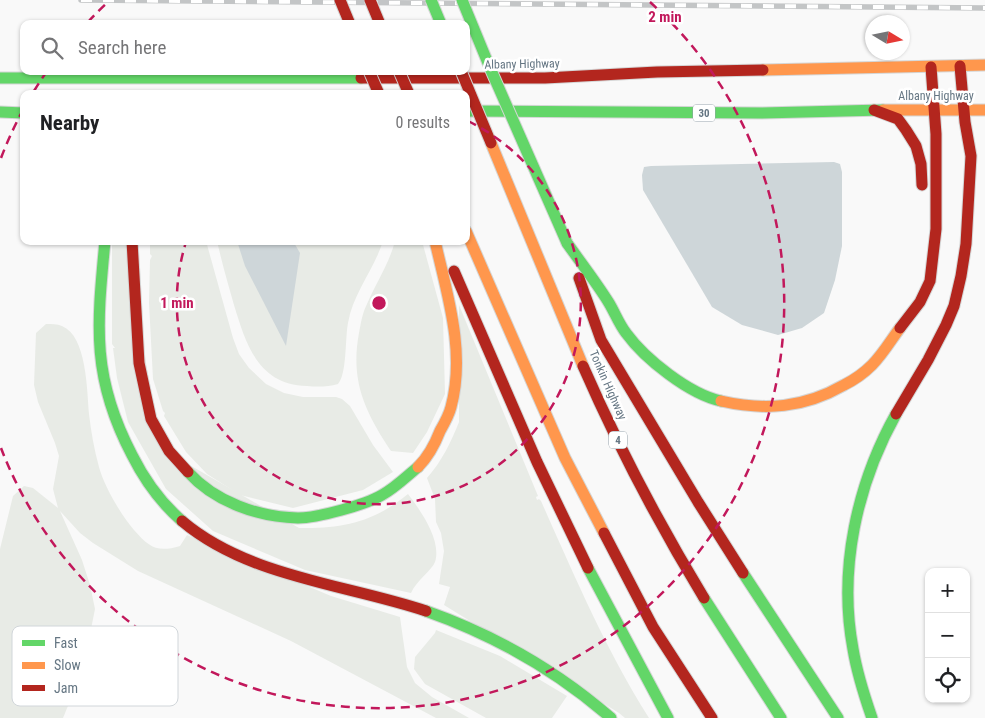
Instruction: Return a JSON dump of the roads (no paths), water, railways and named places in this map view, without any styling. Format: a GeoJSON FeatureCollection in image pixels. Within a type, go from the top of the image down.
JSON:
{"type":"FeatureCollection","features":[{"type":"Feature","properties":{"kind":"highway"},"geometry":{"type":"LineString","coordinates":[[340,0],[348,20]]}},
{"type":"Feature","properties":{"kind":"highway"},"geometry":{"type":"LineString","coordinates":[[370,0],[378,20]]}},
{"type":"Feature","properties":{"kind":"highway"},"geometry":{"type":"LineString","coordinates":[[431,0],[439,20]]}},
{"type":"Feature","properties":{"kind":"highway"},"geometry":{"type":"LineString","coordinates":[[462,0],[567,243],[601,340],[698,502],[838,718]]}},
{"type":"Feature","properties":{"kind":"highway","name":"Albany Highway"},"geometry":{"type":"LineString","coordinates":[[0,78],[126,82],[545,78],[657,72],[931,67],[985,64]]}},
{"type":"Feature","properties":{"kind":"highway"},"geometry":{"type":"LineString","coordinates":[[872,718],[864,698],[853,649],[848,604],[852,542],[861,498],[872,462],[888,428],[932,356],[959,288],[964,261],[971,154],[960,66]]}},
{"type":"Feature","properties":{"kind":"highway"},"geometry":{"type":"LineString","coordinates":[[567,243],[608,302],[626,333],[654,362],[680,382],[713,399],[740,405],[768,407],[808,402],[836,390],[855,380],[872,365],[920,302],[930,281],[936,229],[935,109],[931,67]]}},
{"type":"Feature","properties":{"kind":"highway"},"geometry":{"type":"LineString","coordinates":[[372,75],[377,90]]}},
{"type":"Feature","properties":{"kind":"highway"},"geometry":{"type":"LineString","coordinates":[[401,75],[406,90]]}},
{"type":"Feature","properties":{"kind":"highway","name":"Tonkin Highway"},"geometry":{"type":"LineString","coordinates":[[463,75],[469,90]]}},
{"type":"Feature","properties":{"kind":"highway","name":"Tonkin Highway"},"geometry":{"type":"LineString","coordinates":[[470,93],[610,425],[651,506],[726,633],[781,718]]}},
{"type":"Feature","properties":{"kind":"highway","name":"Albany Highway"},"geometry":{"type":"LineString","coordinates":[[470,111],[762,113],[935,109],[985,110]]}},
{"type":"Feature","properties":{"kind":"highway"},"geometry":{"type":"LineString","coordinates":[[873,110],[898,119],[916,146],[921,164],[923,201]]}},
{"type":"Feature","properties":{"kind":"highway"},"geometry":{"type":"LineString","coordinates":[[0,112],[20,113]]}},
{"type":"Feature","properties":{"kind":"highway"},"geometry":{"type":"LineString","coordinates":[[968,203],[976,171],[984,151]]}},
{"type":"Feature","properties":{"kind":"highway"},"geometry":{"type":"LineString","coordinates":[[470,240],[565,458],[653,627],[712,718]]}},
{"type":"Feature","properties":{"kind":"highway"},"geometry":{"type":"LineString","coordinates":[[105,245],[99,315],[99,344],[104,387],[118,429],[147,483],[168,510],[202,538],[240,558],[282,572],[399,602],[450,620],[508,646],[552,672],[594,702],[611,718]]}},
{"type":"Feature","properties":{"kind":"highway"},"geometry":{"type":"LineString","coordinates":[[133,245],[139,363],[151,419],[169,451],[198,483],[223,499],[254,512],[299,518],[356,506],[383,495],[420,465],[435,443],[451,409],[456,384],[457,359],[450,308],[436,245]]}},
{"type":"Feature","properties":{"kind":"highway"},"geometry":{"type":"LineString","coordinates":[[443,245],[537,462],[598,588],[668,718]]}},
{"type":"Feature","properties":{"kind":"highway"},"geometry":{"type":"LineString","coordinates":[[92,262],[99,315]]}},
{"type":"Feature","properties":{"kind":"highway"},"geometry":{"type":"LineString","coordinates":[[905,321],[915,286]]}},
{"type":"Feature","properties":{"kind":"railway"},"geometry":{"type":"LineString","coordinates":[[81,0],[985,8]]}}]}
